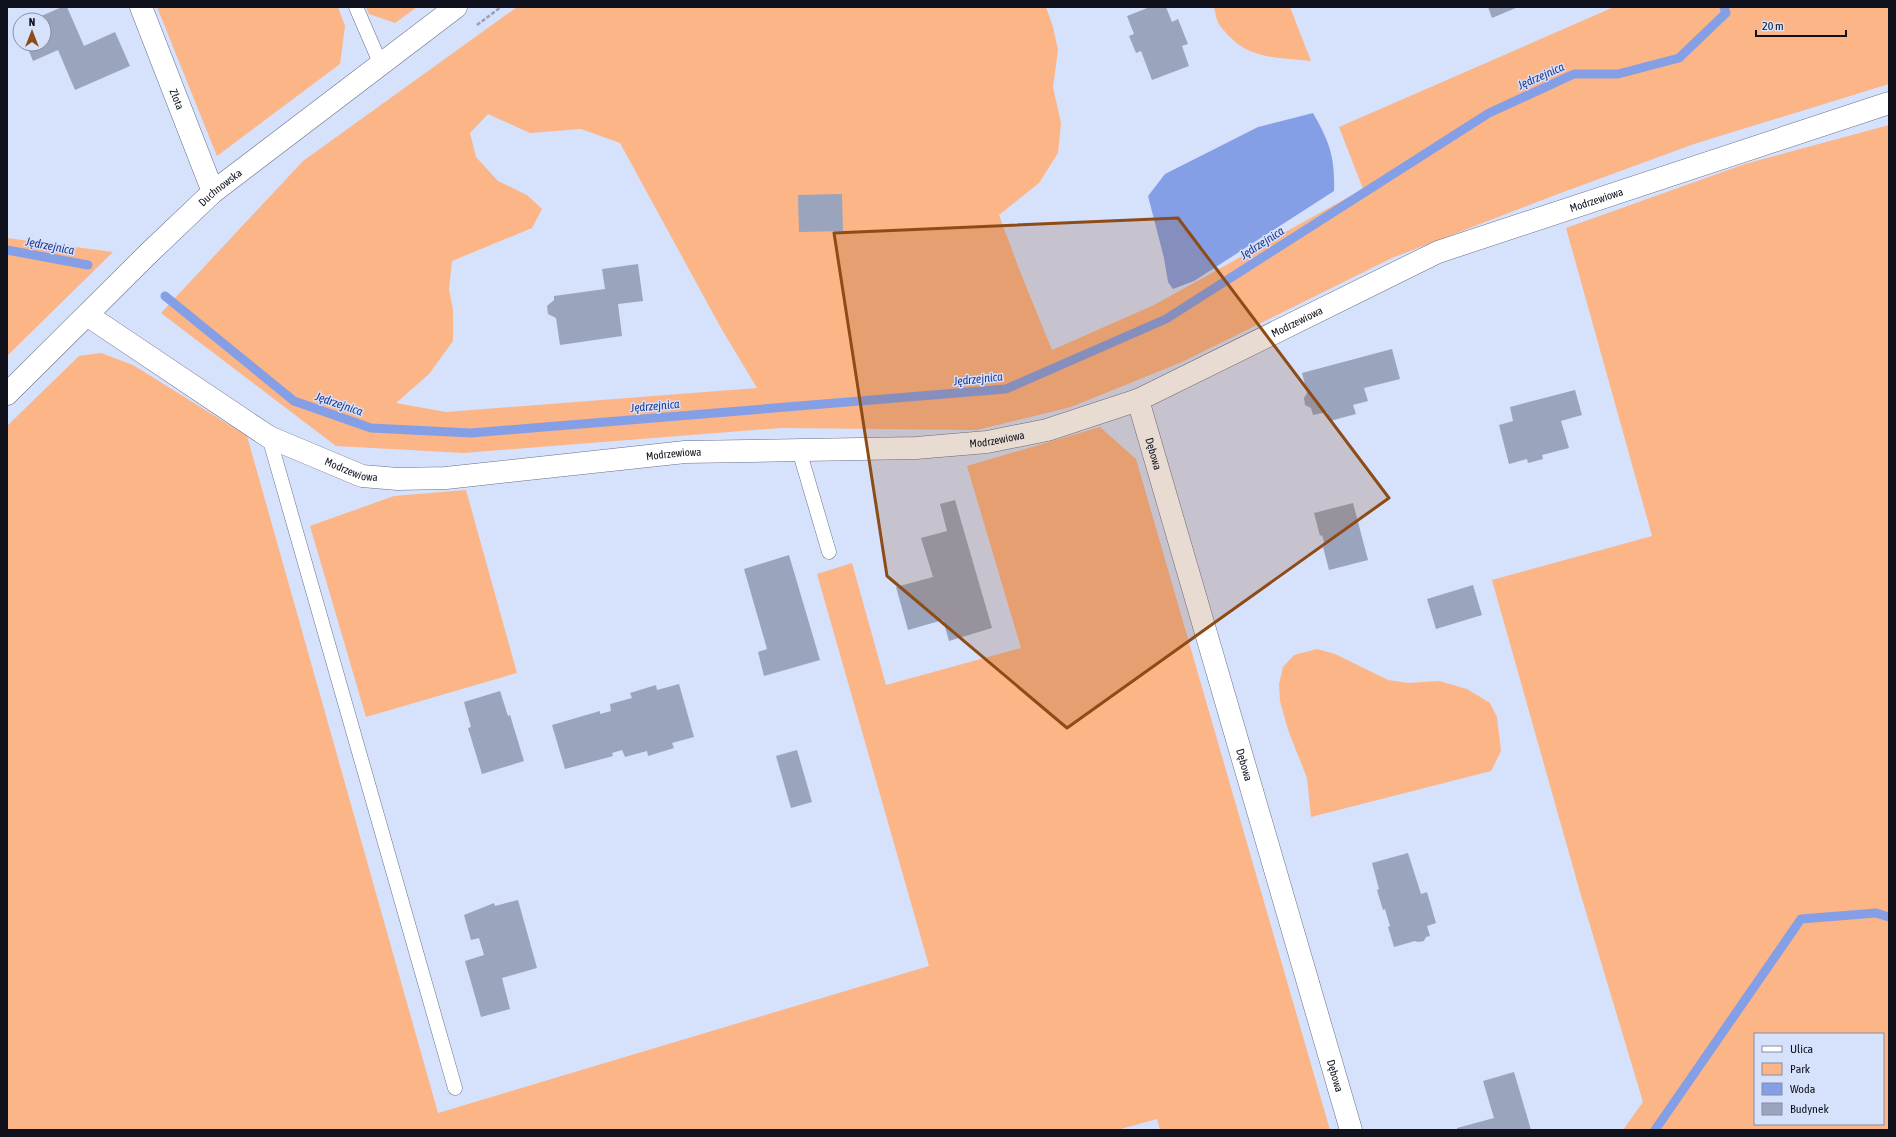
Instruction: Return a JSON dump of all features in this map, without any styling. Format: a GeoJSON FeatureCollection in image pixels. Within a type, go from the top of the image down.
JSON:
{"type":"FeatureCollection","features":[{"type":"Feature","properties":{"kind":"street","name":"Złota"},"geometry":{"type":"LineString","coordinates":[[141,7],[213,192]]}},
{"type":"Feature","properties":{"kind":"street","name":"Duchnowska"},"geometry":{"type":"LineString","coordinates":[[7,394],[213,192],[344,90],[381,65],[456,7]]}},
{"type":"Feature","properties":{"kind":"street","name":"Modrzewiowa"},"geometry":{"type":"LineString","coordinates":[[87,315],[269,437],[362,476],[398,479],[446,478],[685,452],[916,448],[987,442],[1047,430],[1138,400],[1438,252],[1889,103]]}},
{"type":"Feature","properties":{"kind":"street","name":"Dębowa"},"geometry":{"type":"LineString","coordinates":[[1138,400],[1352,1130]]}},
{"type":"Feature","properties":{"kind":"lane"},"geometry":{"type":"LineString","coordinates":[[356,7],[381,65]]}},
{"type":"Feature","properties":{"kind":"lane"},"geometry":{"type":"LineString","coordinates":[[269,437],[455,1088]]}},
{"type":"Feature","properties":{"kind":"lane"},"geometry":{"type":"LineString","coordinates":[[799,450],[829,552]]}},
{"type":"Feature","properties":{"kind":"highlighted area"},"geometry":{"type":"Polygon","coordinates":[[[1178,218],[1389,498],[1067,728],[887,576],[834,233],[1178,218]]]}},
{"type":"Feature","properties":{"kind":"green space"},"geometry":{"type":"Polygon","coordinates":[[[157,7],[338,7],[345,26],[340,64],[217,156],[157,7]]]}},
{"type":"Feature","properties":{"kind":"green space"},"geometry":{"type":"Polygon","coordinates":[[[366,7],[417,7],[395,23],[369,14],[366,7]]]}},
{"type":"Feature","properties":{"kind":"green space"},"geometry":{"type":"Polygon","coordinates":[[[517,7],[1046,7],[1053,27],[1058,50],[1053,87],[1061,123],[1058,153],[1039,183],[999,215],[1052,350],[1154,305],[1363,189],[1339,127],[1614,7],[1889,7],[1889,84],[1694,144],[1558,194],[1392,258],[1182,362],[1071,407],[977,430],[781,428],[464,453],[336,446],[161,313],[303,161],[517,7]],[[488,114],[470,133],[476,157],[498,181],[527,195],[542,209],[532,228],[452,261],[449,289],[453,310],[453,341],[429,374],[396,403],[446,412],[757,388],[721,328],[620,143],[581,129],[530,133],[488,114]]]}},
{"type":"Feature","properties":{"kind":"green space"},"geometry":{"type":"Polygon","coordinates":[[[1214,7],[1290,7],[1311,61],[1267,56],[1238,44],[1222,29],[1218,23],[1214,7]]]}},
{"type":"Feature","properties":{"kind":"green space"},"geometry":{"type":"Polygon","coordinates":[[[1889,125],[1889,1130],[1623,1130],[1643,1102],[1580,892],[1492,580],[1652,536],[1566,228],[1745,164],[1889,125]]]}},
{"type":"Feature","properties":{"kind":"green space"},"geometry":{"type":"Polygon","coordinates":[[[7,238],[113,252],[7,356],[7,238]]]}},
{"type":"Feature","properties":{"kind":"green space"},"geometry":{"type":"Polygon","coordinates":[[[101,353],[133,365],[247,436],[438,1113],[929,966],[817,574],[852,563],[886,685],[1021,648],[967,466],[1100,427],[1136,459],[1330,1130],[1160,1130],[1157,1119],[1117,1130],[7,1130],[7,426],[79,356],[101,353]]]}},
{"type":"Feature","properties":{"kind":"green space"},"geometry":{"type":"Polygon","coordinates":[[[466,490],[517,673],[366,717],[310,526],[394,496],[466,490]]]}},
{"type":"Feature","properties":{"kind":"green space"},"geometry":{"type":"Polygon","coordinates":[[[1317,649],[1335,654],[1388,680],[1408,683],[1439,681],[1467,689],[1490,703],[1497,717],[1501,751],[1491,771],[1311,817],[1307,778],[1288,730],[1280,701],[1279,684],[1283,667],[1294,655],[1317,649]]]}},
{"type":"Feature","properties":{"kind":"water"},"geometry":{"type":"Polygon","coordinates":[[[1313,113],[1324,133],[1330,150],[1334,169],[1334,191],[1194,281],[1173,289],[1168,282],[1164,258],[1148,196],[1165,174],[1258,127],[1313,113]]]}},
{"type":"Feature","properties":{"kind":"building"},"geometry":{"type":"Polygon","coordinates":[[[62,7],[67,7],[84,46],[115,32],[130,66],[75,90],[58,50],[33,61],[29,52],[52,52],[52,12],[50,12],[62,7]]]}},
{"type":"Feature","properties":{"kind":"building"},"geometry":{"type":"Polygon","coordinates":[[[1150,7],[1166,7],[1172,22],[1178,19],[1188,44],[1182,46],[1189,66],[1152,80],[1141,51],[1136,53],[1129,36],[1134,34],[1127,16],[1150,7]]]}},
{"type":"Feature","properties":{"kind":"building"},"geometry":{"type":"Polygon","coordinates":[[[1488,7],[1518,7],[1492,18],[1488,7]]]}},
{"type":"Feature","properties":{"kind":"building"},"geometry":{"type":"Polygon","coordinates":[[[842,194],[843,231],[799,232],[798,195],[842,194]]]}},
{"type":"Feature","properties":{"kind":"building"},"geometry":{"type":"Polygon","coordinates":[[[638,264],[643,301],[618,304],[622,336],[560,345],[556,318],[548,314],[547,306],[554,300],[554,296],[605,289],[602,269],[638,264]]]}},
{"type":"Feature","properties":{"kind":"building"},"geometry":{"type":"Polygon","coordinates":[[[1392,349],[1400,379],[1364,388],[1368,401],[1353,405],[1356,414],[1330,421],[1327,412],[1313,415],[1311,408],[1305,405],[1304,398],[1307,393],[1302,373],[1392,349]]]}},
{"type":"Feature","properties":{"kind":"building"},"geometry":{"type":"Polygon","coordinates":[[[1575,390],[1582,415],[1561,421],[1569,448],[1542,455],[1543,459],[1528,463],[1527,459],[1509,464],[1499,425],[1513,421],[1510,407],[1575,390]]]}},
{"type":"Feature","properties":{"kind":"building"},"geometry":{"type":"Polygon","coordinates":[[[955,500],[992,628],[949,641],[943,620],[908,630],[896,587],[933,577],[921,538],[947,531],[940,504],[955,500]]]}},
{"type":"Feature","properties":{"kind":"building"},"geometry":{"type":"Polygon","coordinates":[[[1353,503],[1368,560],[1329,570],[1323,547],[1325,546],[1322,535],[1320,536],[1314,513],[1353,503]]]}},
{"type":"Feature","properties":{"kind":"building"},"geometry":{"type":"Polygon","coordinates":[[[789,555],[820,660],[764,676],[758,652],[767,649],[744,569],[789,555]]]}},
{"type":"Feature","properties":{"kind":"building"},"geometry":{"type":"Polygon","coordinates":[[[1473,585],[1482,615],[1436,629],[1427,599],[1473,585]]]}},
{"type":"Feature","properties":{"kind":"building"},"geometry":{"type":"Polygon","coordinates":[[[679,684],[694,737],[672,743],[674,748],[648,756],[647,751],[625,757],[622,750],[612,753],[613,756],[565,769],[552,725],[600,711],[600,714],[611,711],[610,704],[632,698],[630,693],[656,685],[657,690],[679,684]]]}},
{"type":"Feature","properties":{"kind":"building"},"geometry":{"type":"Polygon","coordinates":[[[500,691],[508,716],[510,715],[524,761],[482,774],[468,728],[471,727],[464,702],[500,691]]]}},
{"type":"Feature","properties":{"kind":"building"},"geometry":{"type":"Polygon","coordinates":[[[797,750],[812,802],[791,808],[776,756],[797,750]]]}},
{"type":"Feature","properties":{"kind":"building"},"geometry":{"type":"Polygon","coordinates":[[[1408,853],[1421,894],[1427,892],[1436,923],[1427,926],[1430,936],[1426,937],[1424,941],[1415,941],[1394,947],[1388,927],[1390,926],[1385,909],[1383,910],[1377,890],[1379,889],[1372,863],[1408,853]]]}},
{"type":"Feature","properties":{"kind":"building"},"geometry":{"type":"Polygon","coordinates":[[[518,900],[537,968],[502,978],[510,1009],[481,1017],[465,961],[484,955],[479,938],[471,940],[464,915],[494,903],[495,906],[518,900]]]}},
{"type":"Feature","properties":{"kind":"building"},"geometry":{"type":"Polygon","coordinates":[[[1514,1072],[1531,1130],[1457,1130],[1457,1128],[1494,1118],[1483,1081],[1514,1072]]]}},
{"type":"Feature","properties":{"kind":"waterway","name":"Jędrzejnica"},"geometry":{"type":"LineString","coordinates":[[165,296],[294,401],[371,428],[471,433],[1006,389],[1166,319],[1489,113],[1574,74],[1618,74],[1679,58],[1726,13],[1724,7]]}},
{"type":"Feature","properties":{"kind":"waterway","name":"Jędrzejnica"},"geometry":{"type":"LineString","coordinates":[[7,250],[88,265]]}},
{"type":"Feature","properties":{"kind":"waterway"},"geometry":{"type":"LineString","coordinates":[[1655,1130],[1801,919],[1876,913],[1889,917]]}}]}
